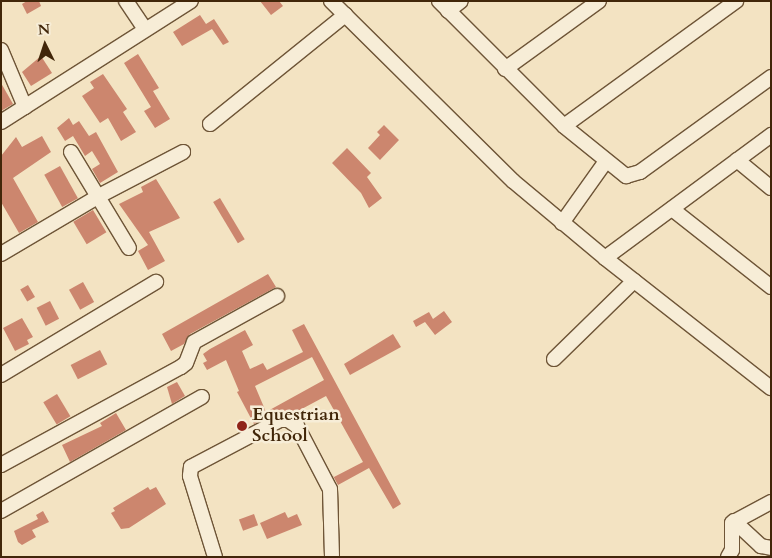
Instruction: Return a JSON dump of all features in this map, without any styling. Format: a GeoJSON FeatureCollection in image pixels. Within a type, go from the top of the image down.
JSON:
{"type":"FeatureCollection","features":[{"type":"Feature","properties":{"kind":"street"},"geometry":{"type":"LineString","coordinates":[[126,1],[145,29]]}},
{"type":"Feature","properties":{"kind":"street"},"geometry":{"type":"LineString","coordinates":[[1,122],[191,1]]}},
{"type":"Feature","properties":{"kind":"street"},"geometry":{"type":"LineString","coordinates":[[331,1],[484,154],[562,223],[634,281],[769,384]]}},
{"type":"Feature","properties":{"kind":"street"},"geometry":{"type":"LineString","coordinates":[[461,1],[443,6],[564,126],[623,174],[637,174],[771,77]]}},
{"type":"Feature","properties":{"kind":"street"},"geometry":{"type":"LineString","coordinates":[[505,69],[599,1]]}},
{"type":"Feature","properties":{"kind":"street"},"geometry":{"type":"LineString","coordinates":[[564,126],[736,1]]}},
{"type":"Feature","properties":{"kind":"street"},"geometry":{"type":"LineString","coordinates":[[210,124],[345,15]]}},
{"type":"Feature","properties":{"kind":"street"},"geometry":{"type":"LineString","coordinates":[[1,50],[25,107]]}},
{"type":"Feature","properties":{"kind":"street"},"geometry":{"type":"LineString","coordinates":[[605,258],[771,135]]}},
{"type":"Feature","properties":{"kind":"street"},"geometry":{"type":"LineString","coordinates":[[71,152],[129,248]]}},
{"type":"Feature","properties":{"kind":"street"},"geometry":{"type":"LineString","coordinates":[[1,254],[99,196],[183,152]]}},
{"type":"Feature","properties":{"kind":"street"},"geometry":{"type":"LineString","coordinates":[[737,160],[771,188]]}},
{"type":"Feature","properties":{"kind":"street"},"geometry":{"type":"LineString","coordinates":[[562,223],[606,161]]}},
{"type":"Feature","properties":{"kind":"street"},"geometry":{"type":"LineString","coordinates":[[672,208],[771,287]]}},
{"type":"Feature","properties":{"kind":"street"},"geometry":{"type":"LineString","coordinates":[[554,359],[634,281]]}},
{"type":"Feature","properties":{"kind":"street"},"geometry":{"type":"LineString","coordinates":[[1,375],[156,282]]}},
{"type":"Feature","properties":{"kind":"street"},"geometry":{"type":"LineString","coordinates":[[1,465],[181,367],[186,363],[194,342],[277,296]]}},
{"type":"Feature","properties":{"kind":"street"},"geometry":{"type":"LineString","coordinates":[[1,511],[202,396]]}},
{"type":"Feature","properties":{"kind":"street"},"geometry":{"type":"LineString","coordinates":[[215,557],[190,476],[191,468],[280,420],[288,420],[297,426],[330,489],[332,557]]}},
{"type":"Feature","properties":{"kind":"street"},"geometry":{"type":"LineString","coordinates":[[728,557],[732,550],[731,526],[734,520],[771,502]]}},
{"type":"Feature","properties":{"kind":"street"},"geometry":{"type":"LineString","coordinates":[[734,520],[761,546],[771,548]]}},
{"type":"Feature","properties":{"kind":"building"},"geometry":{"type":"Polygon","coordinates":[[[27,1],[39,1],[41,6],[27,14],[22,4],[27,1]]]}},
{"type":"Feature","properties":{"kind":"building"},"geometry":{"type":"Polygon","coordinates":[[[260,1],[279,1],[283,6],[271,15],[260,1]]]}},
{"type":"Feature","properties":{"kind":"building"},"geometry":{"type":"Polygon","coordinates":[[[200,15],[206,24],[214,19],[229,42],[223,45],[212,29],[182,46],[173,32],[200,15]]]}},
{"type":"Feature","properties":{"kind":"building"},"geometry":{"type":"Polygon","coordinates":[[[138,54],[159,88],[153,91],[170,119],[155,128],[144,111],[151,107],[124,63],[138,54]]]}},
{"type":"Feature","properties":{"kind":"building"},"geometry":{"type":"Polygon","coordinates":[[[41,56],[52,73],[31,86],[22,72],[41,56]]]}},
{"type":"Feature","properties":{"kind":"building"},"geometry":{"type":"Polygon","coordinates":[[[103,74],[127,109],[123,112],[136,132],[121,141],[108,118],[100,123],[82,96],[94,88],[90,82],[103,74]]]}},
{"type":"Feature","properties":{"kind":"building"},"geometry":{"type":"Polygon","coordinates":[[[1,83],[13,104],[1,111],[1,83]]]}},
{"type":"Feature","properties":{"kind":"building"},"geometry":{"type":"Polygon","coordinates":[[[69,118],[73,125],[79,121],[89,136],[96,132],[118,172],[100,183],[92,169],[100,164],[92,151],[85,156],[73,136],[65,141],[57,128],[69,118]]]}},
{"type":"Feature","properties":{"kind":"building"},"geometry":{"type":"Polygon","coordinates":[[[384,125],[399,140],[380,160],[368,148],[380,135],[377,132],[384,125]]]}},
{"type":"Feature","properties":{"kind":"building"},"geometry":{"type":"Polygon","coordinates":[[[42,136],[51,152],[13,178],[38,222],[19,233],[1,202],[1,156],[16,137],[22,147],[42,136]]]}},
{"type":"Feature","properties":{"kind":"building"},"geometry":{"type":"Polygon","coordinates":[[[347,148],[371,173],[367,177],[382,198],[369,208],[361,193],[332,163],[347,148]]]}},
{"type":"Feature","properties":{"kind":"building"},"geometry":{"type":"Polygon","coordinates":[[[60,166],[78,198],[62,207],[44,175],[60,166]]]}},
{"type":"Feature","properties":{"kind":"building"},"geometry":{"type":"Polygon","coordinates":[[[156,179],[180,218],[149,232],[165,261],[148,270],[138,251],[148,245],[119,204],[143,192],[141,187],[156,179]]]}},
{"type":"Feature","properties":{"kind":"building"},"geometry":{"type":"Polygon","coordinates":[[[220,198],[245,239],[238,243],[213,202],[220,198]]]}},
{"type":"Feature","properties":{"kind":"building"},"geometry":{"type":"Polygon","coordinates":[[[93,210],[106,232],[87,244],[73,222],[93,210]]]}},
{"type":"Feature","properties":{"kind":"building"},"geometry":{"type":"Polygon","coordinates":[[[268,274],[276,287],[190,334],[184,344],[171,351],[162,334],[268,274]]]}},
{"type":"Feature","properties":{"kind":"building"},"geometry":{"type":"Polygon","coordinates":[[[83,282],[94,302],[80,310],[69,290],[83,282]]]}},
{"type":"Feature","properties":{"kind":"building"},"geometry":{"type":"Polygon","coordinates":[[[28,285],[35,297],[27,302],[20,290],[28,285]]]}},
{"type":"Feature","properties":{"kind":"building"},"geometry":{"type":"Polygon","coordinates":[[[50,301],[59,319],[46,326],[37,308],[50,301]]]}},
{"type":"Feature","properties":{"kind":"building"},"geometry":{"type":"Polygon","coordinates":[[[444,311],[452,322],[435,335],[425,322],[416,327],[413,321],[429,312],[433,319],[444,311]]]}},
{"type":"Feature","properties":{"kind":"building"},"geometry":{"type":"Polygon","coordinates":[[[22,318],[33,337],[27,340],[29,344],[15,351],[3,328],[22,318]]]}},
{"type":"Feature","properties":{"kind":"building"},"geometry":{"type":"Polygon","coordinates":[[[304,324],[401,504],[393,509],[369,468],[338,485],[332,474],[334,477],[363,462],[326,396],[298,411],[302,419],[292,412],[280,411],[254,424],[237,392],[239,391],[226,360],[207,370],[203,363],[207,361],[203,354],[245,330],[253,345],[242,351],[250,369],[263,363],[267,370],[303,352],[292,330],[304,324]],[[312,357],[255,386],[266,412],[324,380],[312,357]]]}},
{"type":"Feature","properties":{"kind":"building"},"geometry":{"type":"Polygon","coordinates":[[[393,334],[401,347],[350,375],[344,364],[393,334]]]}},
{"type":"Feature","properties":{"kind":"building"},"geometry":{"type":"Polygon","coordinates":[[[100,350],[107,364],[78,379],[71,365],[100,350]]]}},
{"type":"Feature","properties":{"kind":"building"},"geometry":{"type":"Polygon","coordinates":[[[177,382],[185,396],[172,404],[167,387],[177,382]]]}},
{"type":"Feature","properties":{"kind":"building"},"geometry":{"type":"Polygon","coordinates":[[[57,394],[70,416],[57,425],[43,402],[57,394]]]}},
{"type":"Feature","properties":{"kind":"building"},"geometry":{"type":"Polygon","coordinates":[[[116,413],[126,430],[70,462],[62,445],[102,426],[100,423],[116,413]]]}},
{"type":"Feature","properties":{"kind":"building"},"geometry":{"type":"Polygon","coordinates":[[[148,487],[150,490],[156,487],[166,504],[129,528],[121,529],[111,513],[115,511],[113,508],[148,487]]]}},
{"type":"Feature","properties":{"kind":"building"},"geometry":{"type":"Polygon","coordinates":[[[43,511],[49,522],[32,530],[36,537],[22,545],[18,542],[14,531],[38,519],[36,515],[43,511]]]}},
{"type":"Feature","properties":{"kind":"building"},"geometry":{"type":"Polygon","coordinates":[[[285,512],[288,518],[297,514],[302,525],[267,539],[260,523],[285,512]]]}},
{"type":"Feature","properties":{"kind":"building"},"geometry":{"type":"Polygon","coordinates":[[[254,514],[258,525],[243,531],[239,519],[254,514]]]}},
{"type":"Feature","properties":{"kind":"place","name":"Equestrian School"},"geometry":{"type":"Point","coordinates":[242,426]}}]}
